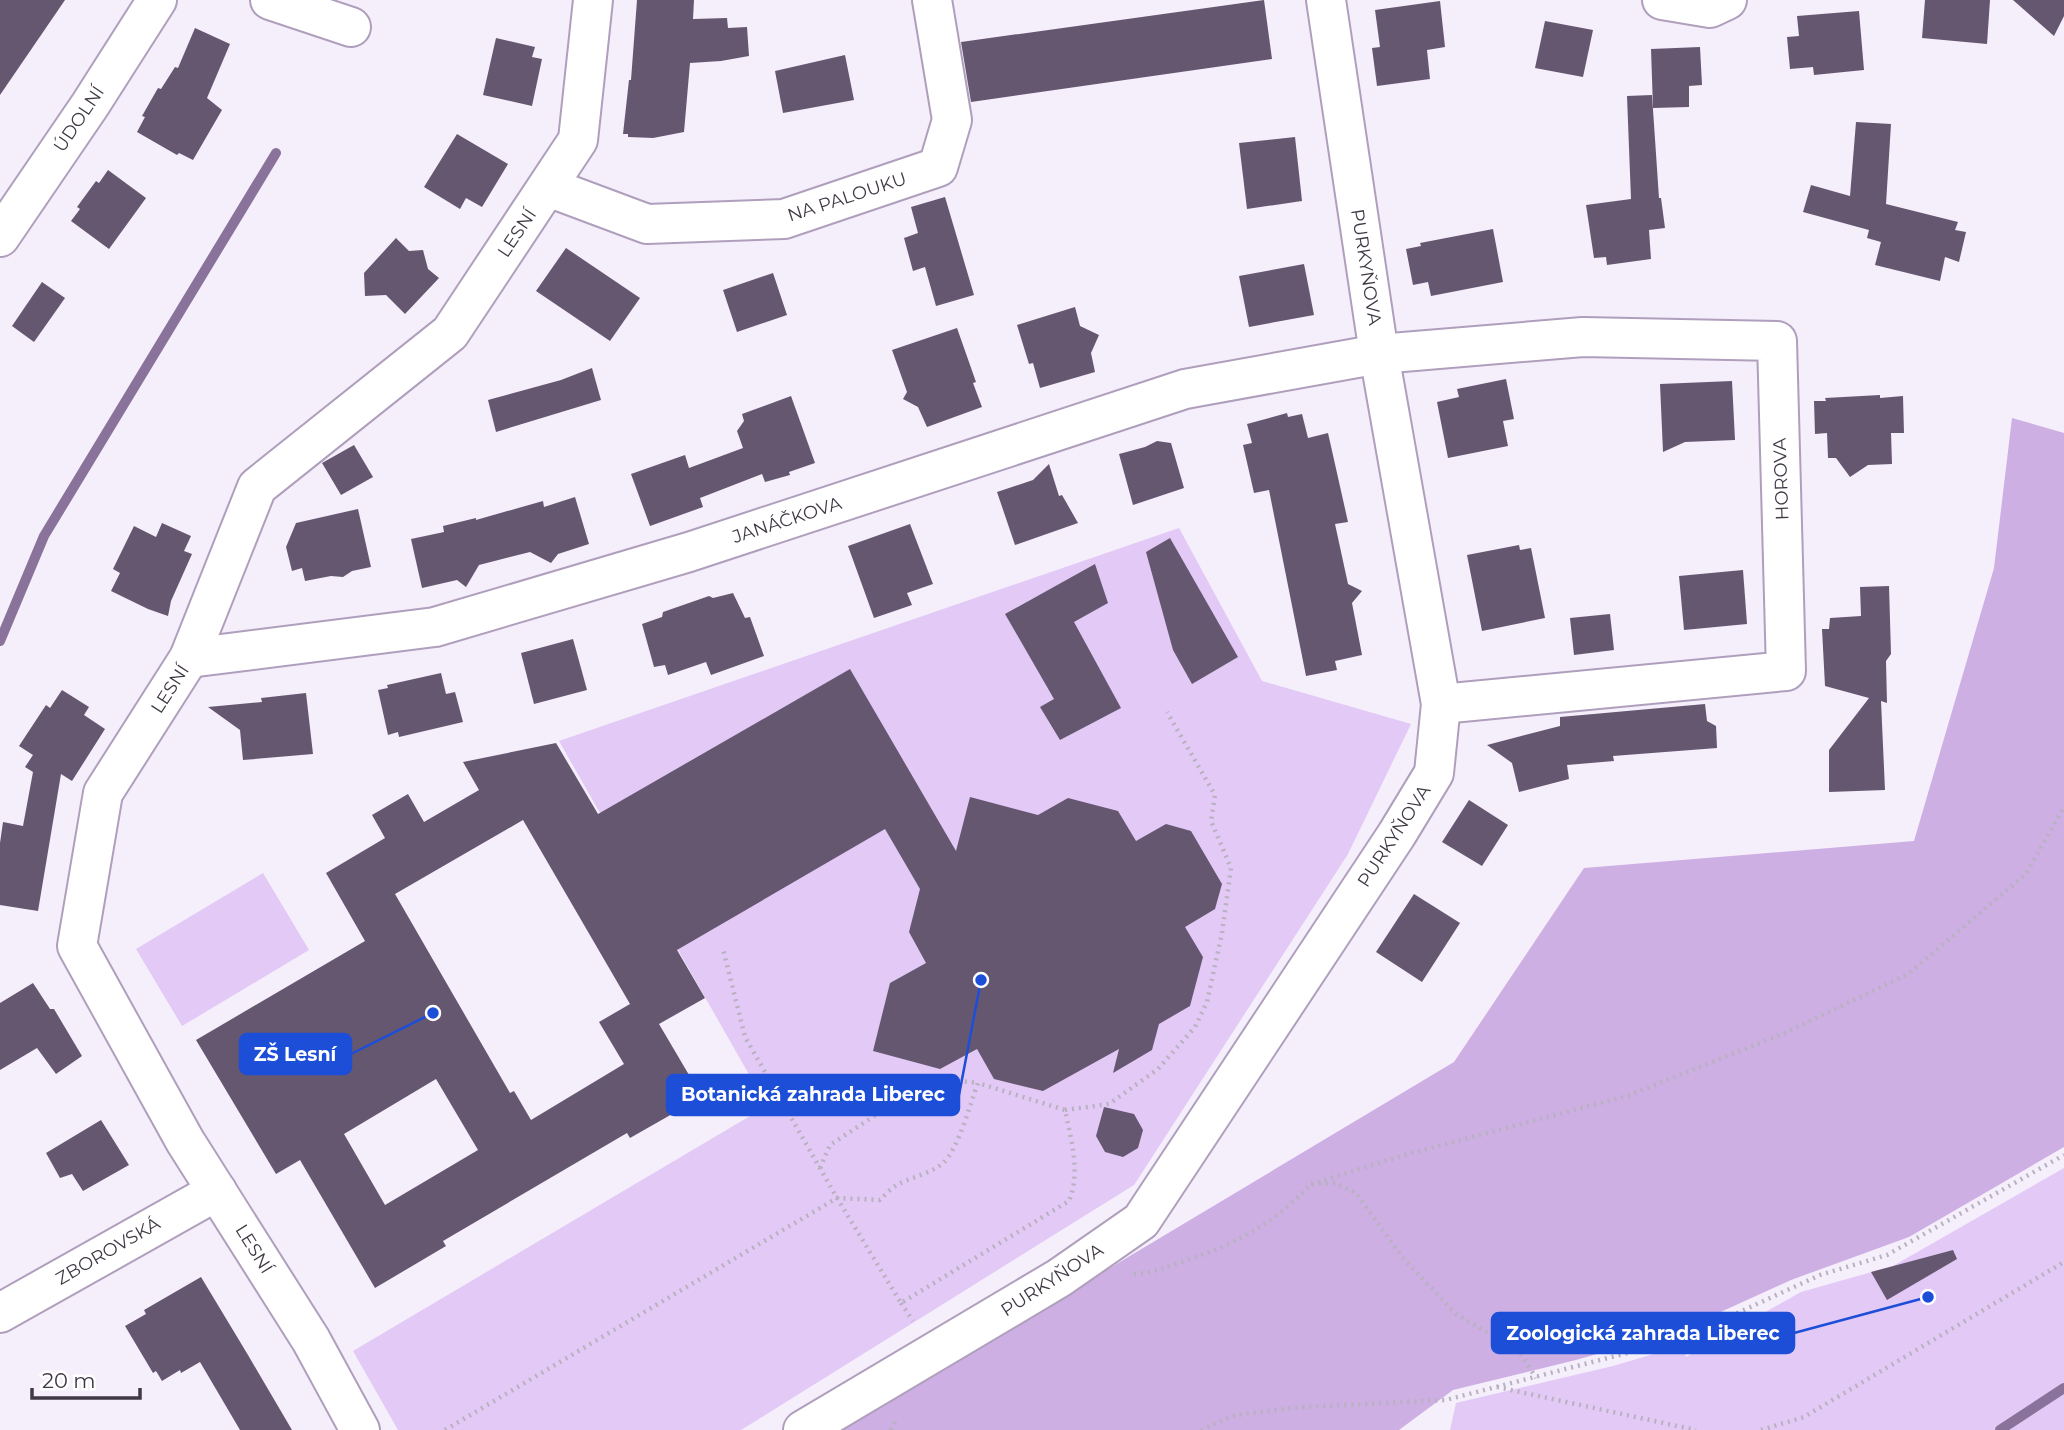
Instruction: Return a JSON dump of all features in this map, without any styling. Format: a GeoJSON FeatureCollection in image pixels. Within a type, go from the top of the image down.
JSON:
{"type":"FeatureCollection","features":[{"type":"Feature","properties":{"kind":"street","name":"ÚDOLNÍ"},"geometry":{"type":"LineString","coordinates":[[0,237],[90,105],[157,0]]}},
{"type":"Feature","properties":{"kind":"street"},"geometry":{"type":"LineString","coordinates":[[270,0],[351,27]]}},
{"type":"Feature","properties":{"kind":"street","name":"LESNÍ"},"geometry":{"type":"LineString","coordinates":[[360,1430],[317,1350],[185,1141],[77,946],[103,793],[189,658],[257,488],[450,333],[578,140],[593,0]]}},
{"type":"Feature","properties":{"kind":"street","name":"NA PALOUKU"},"geometry":{"type":"LineString","coordinates":[[548,187],[648,223],[784,219],[938,167],[952,120],[932,0]]}},
{"type":"Feature","properties":{"kind":"street","name":"PURKYŇOVA"},"geometry":{"type":"LineString","coordinates":[[803,1430],[1059,1278],[1141,1221],[1434,773],[1441,704],[1379,354],[1326,0]]}},
{"type":"Feature","properties":{"kind":"street"},"geometry":{"type":"LineString","coordinates":[[1662,0],[1710,8],[1727,0]]}},
{"type":"Feature","properties":{"kind":"street","name":"HOROVA"},"geometry":{"type":"LineString","coordinates":[[1379,354],[1583,337],[1777,341],[1786,671],[1441,704]]}},
{"type":"Feature","properties":{"kind":"street","name":"JANÁČKOVA"},"geometry":{"type":"LineString","coordinates":[[189,658],[435,627],[689,552],[1185,389],[1379,354]]}},
{"type":"Feature","properties":{"kind":"street","name":"ZBOROVSKÁ"},"geometry":{"type":"LineString","coordinates":[[0,1313],[217,1191]]}},
{"type":"Feature","properties":{"kind":"path"},"geometry":{"type":"LineString","coordinates":[[820,1169],[830,1145],[891,1105],[926,1077],[978,1083],[1065,1110],[1109,1104],[1157,1069],[1195,1027],[1207,1002],[1222,933],[1231,868],[1212,821],[1215,795],[1167,712]]}},
{"type":"Feature","properties":{"kind":"path"},"geometry":{"type":"LineString","coordinates":[[1123,1275],[1149,1273],[1215,1252],[1258,1230],[1291,1206],[1311,1184],[1408,1154],[1627,1096],[1785,1033],[1908,974],[2026,874],[2064,807]]}},
{"type":"Feature","properties":{"kind":"path"},"geometry":{"type":"LineString","coordinates":[[723,949],[745,1037],[901,1303],[1069,1201],[1075,1163],[1065,1110]]}},
{"type":"Feature","properties":{"kind":"path"},"geometry":{"type":"LineString","coordinates":[[446,1430],[837,1198],[880,1200],[895,1186],[931,1171],[944,1162],[958,1142],[978,1083]]}},
{"type":"Feature","properties":{"kind":"path"},"geometry":{"type":"LineString","coordinates":[[1201,1430],[1235,1416],[1303,1406],[1446,1400],[1681,1339],[1820,1275],[1887,1255],[2064,1155]]}},
{"type":"Feature","properties":{"kind":"path"},"geometry":{"type":"LineString","coordinates":[[1311,1184],[1335,1183],[1356,1193],[1402,1257],[1456,1314],[1519,1351],[1536,1378]]}},
{"type":"Feature","properties":{"kind":"path"},"geometry":{"type":"LineString","coordinates":[[1761,1430],[1804,1418],[2064,1262]]}},
{"type":"Feature","properties":{"kind":"path"},"geometry":{"type":"LineString","coordinates":[[1497,1387],[1696,1430]]}},
{"type":"Feature","properties":{"kind":"shaded area"},"geometry":{"type":"Polygon","coordinates":[[[2012,418],[2064,433],[2064,1147],[1909,1237],[1791,1280],[1681,1330],[1576,1360],[1453,1390],[1399,1430],[839,1430],[1454,1062],[1584,868],[1914,841],[1994,568],[2012,418]]]}},
{"type":"Feature","properties":{"kind":"shaded area"},"geometry":{"type":"Polygon","coordinates":[[[1179,528],[1262,681],[1411,724],[1348,854],[1134,1185],[741,1430],[398,1430],[353,1351],[767,1106],[559,741],[1179,528]]]}},
{"type":"Feature","properties":{"kind":"shaded area"},"geometry":{"type":"Polygon","coordinates":[[[263,873],[309,950],[182,1026],[136,949],[263,873]]]}},
{"type":"Feature","properties":{"kind":"shaded area"},"geometry":{"type":"Polygon","coordinates":[[[2064,1168],[2064,1430],[1450,1430],[1456,1403],[1613,1366],[1684,1345],[1686,1357],[1801,1292],[1893,1266],[2064,1168]]]}},
{"type":"Feature","properties":{"kind":"building"},"geometry":{"type":"Polygon","coordinates":[[[0,0],[65,0],[0,95],[0,0]]]}},
{"type":"Feature","properties":{"kind":"building"},"geometry":{"type":"Polygon","coordinates":[[[637,0],[694,0],[693,19],[727,18],[728,28],[747,27],[749,56],[690,63],[684,132],[653,138],[628,137],[628,134],[623,134],[631,80],[637,0]]]}},
{"type":"Feature","properties":{"kind":"building"},"geometry":{"type":"Polygon","coordinates":[[[1264,0],[1272,59],[971,102],[961,42],[1264,0]]]}},
{"type":"Feature","properties":{"kind":"building"},"geometry":{"type":"Polygon","coordinates":[[[1925,0],[1990,0],[1987,44],[1922,38],[1925,0]]]}},
{"type":"Feature","properties":{"kind":"building"},"geometry":{"type":"Polygon","coordinates":[[[2013,0],[2064,0],[2064,16],[2054,36],[2013,0]]]}},
{"type":"Feature","properties":{"kind":"building"},"geometry":{"type":"Polygon","coordinates":[[[1440,1],[1445,47],[1427,50],[1430,79],[1377,86],[1372,48],[1380,47],[1375,10],[1440,1]]]}},
{"type":"Feature","properties":{"kind":"building"},"geometry":{"type":"Polygon","coordinates":[[[1859,11],[1864,70],[1814,75],[1813,67],[1790,69],[1787,37],[1799,36],[1797,16],[1859,11]]]}},
{"type":"Feature","properties":{"kind":"building"},"geometry":{"type":"Polygon","coordinates":[[[1545,21],[1593,30],[1583,77],[1535,68],[1545,21]]]}},
{"type":"Feature","properties":{"kind":"building"},"geometry":{"type":"Polygon","coordinates":[[[195,28],[230,44],[207,98],[222,110],[193,160],[179,153],[177,155],[137,132],[145,117],[142,116],[158,88],[161,89],[175,67],[178,68],[195,28]]]}},
{"type":"Feature","properties":{"kind":"building"},"geometry":{"type":"Polygon","coordinates":[[[496,38],[535,47],[532,57],[542,59],[532,106],[483,95],[496,38]]]}},
{"type":"Feature","properties":{"kind":"building"},"geometry":{"type":"Polygon","coordinates":[[[1700,47],[1702,85],[1689,86],[1689,107],[1653,108],[1651,49],[1700,47]]]}},
{"type":"Feature","properties":{"kind":"building"},"geometry":{"type":"Polygon","coordinates":[[[845,55],[854,100],[783,113],[775,71],[845,55]]]}},
{"type":"Feature","properties":{"kind":"building"},"geometry":{"type":"Polygon","coordinates":[[[1652,95],[1659,198],[1665,228],[1649,230],[1651,259],[1607,265],[1606,257],[1594,258],[1586,205],[1631,199],[1627,96],[1652,95]]]}},
{"type":"Feature","properties":{"kind":"building"},"geometry":{"type":"Polygon","coordinates":[[[1856,122],[1891,124],[1886,204],[1958,222],[1955,230],[1966,232],[1959,262],[1945,257],[1940,281],[1875,265],[1881,242],[1867,238],[1869,230],[1803,212],[1811,185],[1850,196],[1856,122]]]}},
{"type":"Feature","properties":{"kind":"building"},"geometry":{"type":"Polygon","coordinates":[[[457,134],[508,164],[482,207],[466,198],[460,209],[424,187],[457,134]]]}},
{"type":"Feature","properties":{"kind":"building"},"geometry":{"type":"Polygon","coordinates":[[[1295,137],[1302,201],[1247,209],[1239,143],[1295,137]]]}},
{"type":"Feature","properties":{"kind":"building"},"geometry":{"type":"Polygon","coordinates":[[[108,170],[146,198],[109,249],[71,221],[80,209],[77,207],[96,181],[99,183],[108,170]]]}},
{"type":"Feature","properties":{"kind":"building"},"geometry":{"type":"Polygon","coordinates":[[[945,197],[974,295],[936,306],[925,267],[913,271],[904,238],[918,233],[911,207],[945,197]]]}},
{"type":"Feature","properties":{"kind":"building"},"geometry":{"type":"Polygon","coordinates":[[[1493,229],[1503,282],[1431,296],[1428,282],[1413,285],[1406,249],[1421,246],[1420,243],[1493,229]]]}},
{"type":"Feature","properties":{"kind":"building"},"geometry":{"type":"Polygon","coordinates":[[[396,238],[409,251],[423,250],[428,269],[439,278],[405,314],[386,295],[365,296],[364,273],[396,238]]]}},
{"type":"Feature","properties":{"kind":"building"},"geometry":{"type":"Polygon","coordinates":[[[566,248],[640,298],[610,341],[536,291],[566,248]]]}},
{"type":"Feature","properties":{"kind":"building"},"geometry":{"type":"Polygon","coordinates":[[[1304,264],[1314,315],[1249,327],[1239,276],[1304,264]]]}},
{"type":"Feature","properties":{"kind":"building"},"geometry":{"type":"Polygon","coordinates":[[[773,273],[787,315],[737,332],[723,290],[773,273]]]}},
{"type":"Feature","properties":{"kind":"building"},"geometry":{"type":"Polygon","coordinates":[[[42,282],[65,298],[34,342],[12,326],[42,282]]]}},
{"type":"Feature","properties":{"kind":"building"},"geometry":{"type":"Polygon","coordinates":[[[1075,307],[1080,326],[1099,335],[1091,353],[1095,372],[1040,388],[1033,363],[1029,364],[1017,325],[1075,307]]]}},
{"type":"Feature","properties":{"kind":"building"},"geometry":{"type":"Polygon","coordinates":[[[957,328],[982,407],[927,427],[918,407],[903,399],[907,392],[892,350],[957,328]]]}},
{"type":"Feature","properties":{"kind":"building"},"geometry":{"type":"Polygon","coordinates":[[[592,368],[601,400],[496,432],[488,400],[561,380],[592,368]]]}},
{"type":"Feature","properties":{"kind":"building"},"geometry":{"type":"Polygon","coordinates":[[[1506,379],[1514,419],[1503,421],[1508,446],[1448,458],[1437,402],[1459,397],[1457,389],[1506,379]]]}},
{"type":"Feature","properties":{"kind":"building"},"geometry":{"type":"Polygon","coordinates":[[[1732,381],[1735,440],[1685,442],[1663,452],[1660,384],[1732,381]]]}},
{"type":"Feature","properties":{"kind":"building"},"geometry":{"type":"Polygon","coordinates":[[[1880,395],[1880,398],[1903,396],[1904,433],[1891,433],[1892,464],[1868,465],[1850,477],[1836,458],[1828,458],[1827,433],[1815,434],[1814,401],[1880,395]]]}},
{"type":"Feature","properties":{"kind":"building"},"geometry":{"type":"Polygon","coordinates":[[[791,396],[815,463],[789,472],[790,475],[765,482],[762,474],[700,498],[703,507],[650,526],[631,474],[685,455],[689,468],[743,448],[737,431],[744,421],[742,414],[791,396]]]}},
{"type":"Feature","properties":{"kind":"building"},"geometry":{"type":"Polygon","coordinates":[[[1287,413],[1288,417],[1302,414],[1308,438],[1328,433],[1348,522],[1335,524],[1348,584],[1362,591],[1352,603],[1362,655],[1335,661],[1337,670],[1306,676],[1269,490],[1254,493],[1243,445],[1252,443],[1247,424],[1287,413]]]}},
{"type":"Feature","properties":{"kind":"building"},"geometry":{"type":"Polygon","coordinates":[[[1157,441],[1171,443],[1184,488],[1133,505],[1119,454],[1157,441]]]}},
{"type":"Feature","properties":{"kind":"building"},"geometry":{"type":"Polygon","coordinates":[[[354,445],[373,477],[341,495],[322,463],[354,445]]]}},
{"type":"Feature","properties":{"kind":"building"},"geometry":{"type":"Polygon","coordinates":[[[1049,464],[1059,496],[1062,495],[1078,523],[1015,545],[997,492],[1033,480],[1049,464]]]}},
{"type":"Feature","properties":{"kind":"building"},"geometry":{"type":"Polygon","coordinates":[[[575,497],[589,544],[558,554],[551,563],[530,552],[479,565],[466,587],[457,580],[422,588],[411,539],[444,532],[443,526],[476,520],[543,501],[544,507],[575,497]]]}},
{"type":"Feature","properties":{"kind":"building"},"geometry":{"type":"Polygon","coordinates":[[[358,509],[371,567],[352,571],[343,577],[331,576],[305,581],[302,568],[292,571],[286,547],[296,523],[358,509]]]}},
{"type":"Feature","properties":{"kind":"building"},"geometry":{"type":"Polygon","coordinates":[[[162,523],[191,536],[184,551],[192,554],[171,601],[168,616],[111,591],[120,573],[113,569],[134,526],[156,537],[162,523]]]}},
{"type":"Feature","properties":{"kind":"building"},"geometry":{"type":"Polygon","coordinates":[[[910,524],[933,584],[907,593],[912,605],[874,618],[848,546],[910,524]]]}},
{"type":"Feature","properties":{"kind":"building"},"geometry":{"type":"Polygon","coordinates":[[[1170,538],[1238,657],[1192,684],[1173,650],[1146,552],[1170,538]]]}},
{"type":"Feature","properties":{"kind":"building"},"geometry":{"type":"Polygon","coordinates":[[[1519,545],[1520,550],[1531,548],[1545,618],[1482,631],[1467,555],[1519,545]]]}},
{"type":"Feature","properties":{"kind":"building"},"geometry":{"type":"Polygon","coordinates":[[[1095,564],[1108,603],[1074,622],[1121,708],[1060,740],[1040,707],[1054,699],[1005,614],[1095,564]]]}},
{"type":"Feature","properties":{"kind":"building"},"geometry":{"type":"Polygon","coordinates":[[[1743,570],[1747,624],[1684,630],[1679,576],[1743,570]]]}},
{"type":"Feature","properties":{"kind":"building"},"geometry":{"type":"Polygon","coordinates":[[[1889,586],[1891,654],[1886,661],[1887,703],[1881,701],[1885,790],[1829,792],[1829,750],[1869,698],[1825,686],[1822,629],[1829,629],[1830,618],[1861,616],[1860,587],[1889,586]]]}},
{"type":"Feature","properties":{"kind":"building"},"geometry":{"type":"Polygon","coordinates":[[[733,593],[745,618],[750,617],[764,656],[711,675],[706,662],[668,675],[665,665],[654,667],[642,624],[662,617],[663,612],[709,596],[713,598],[733,593]]]}},
{"type":"Feature","properties":{"kind":"building"},"geometry":{"type":"Polygon","coordinates":[[[1610,614],[1614,650],[1574,655],[1570,618],[1610,614]]]}},
{"type":"Feature","properties":{"kind":"building"},"geometry":{"type":"Polygon","coordinates":[[[573,639],[587,690],[534,704],[521,653],[573,639]]]}},
{"type":"Feature","properties":{"kind":"building"},"geometry":{"type":"Polygon","coordinates":[[[850,669],[956,851],[970,797],[1038,815],[1068,798],[1118,811],[1136,841],[1166,824],[1191,831],[1222,884],[1215,909],[1185,927],[1203,957],[1190,1006],[1159,1024],[1152,1050],[1113,1073],[1119,1049],[1043,1091],[994,1079],[977,1049],[940,1069],[873,1051],[890,983],[926,963],[909,932],[920,889],[885,829],[677,950],[705,998],[659,1024],[702,1097],[630,1138],[627,1133],[443,1241],[446,1246],[375,1288],[300,1160],[276,1174],[196,1040],[365,941],[326,873],[385,838],[372,815],[408,794],[424,822],[479,790],[463,762],[556,743],[598,814],[850,669]],[[523,820],[395,894],[510,1093],[514,1091],[531,1120],[624,1064],[599,1022],[630,1004],[523,820]],[[436,1079],[344,1134],[385,1205],[478,1150],[436,1079]]]}},
{"type":"Feature","properties":{"kind":"building"},"geometry":{"type":"Polygon","coordinates":[[[441,673],[446,694],[455,692],[463,722],[399,737],[398,732],[388,735],[378,690],[388,688],[387,685],[441,673]]]}},
{"type":"Feature","properties":{"kind":"building"},"geometry":{"type":"Polygon","coordinates":[[[62,690],[89,707],[84,715],[105,729],[72,781],[61,774],[38,911],[0,905],[0,843],[3,822],[23,826],[33,772],[25,767],[33,755],[19,746],[46,705],[50,708],[62,690]]]}},
{"type":"Feature","properties":{"kind":"building"},"geometry":{"type":"Polygon","coordinates":[[[306,693],[313,754],[243,760],[240,730],[208,707],[262,702],[261,698],[306,693]]]}},
{"type":"Feature","properties":{"kind":"building"},"geometry":{"type":"Polygon","coordinates":[[[1705,704],[1707,721],[1716,726],[1717,748],[1613,756],[1614,761],[1567,765],[1569,779],[1519,792],[1512,763],[1487,745],[1560,726],[1560,717],[1705,704]]]}},
{"type":"Feature","properties":{"kind":"building"},"geometry":{"type":"Polygon","coordinates":[[[1469,800],[1508,825],[1482,866],[1442,842],[1469,800]]]}},
{"type":"Feature","properties":{"kind":"building"},"geometry":{"type":"Polygon","coordinates":[[[1414,894],[1460,923],[1422,982],[1376,952],[1414,894]]]}},
{"type":"Feature","properties":{"kind":"building"},"geometry":{"type":"Polygon","coordinates":[[[33,983],[50,1009],[54,1009],[82,1056],[56,1074],[37,1048],[0,1070],[0,1003],[33,983]]]}},
{"type":"Feature","properties":{"kind":"building"},"geometry":{"type":"Polygon","coordinates":[[[1104,1107],[1134,1114],[1143,1130],[1138,1148],[1123,1157],[1105,1152],[1096,1136],[1104,1107]]]}},
{"type":"Feature","properties":{"kind":"building"},"geometry":{"type":"Polygon","coordinates":[[[101,1120],[129,1165],[83,1191],[72,1174],[60,1178],[46,1153],[101,1120]]]}},
{"type":"Feature","properties":{"kind":"building"},"geometry":{"type":"Polygon","coordinates":[[[1953,1250],[1957,1259],[1887,1300],[1871,1272],[1953,1250]]]}},
{"type":"Feature","properties":{"kind":"building"},"geometry":{"type":"Polygon","coordinates":[[[201,1277],[292,1430],[240,1430],[200,1362],[162,1381],[156,1371],[153,1373],[125,1326],[146,1314],[144,1310],[201,1277]]]}},
{"type":"Feature","properties":{"kind":"waterway"},"geometry":{"type":"LineString","coordinates":[[0,641],[44,536],[276,153]]}},
{"type":"Feature","properties":{"kind":"waterway"},"geometry":{"type":"LineString","coordinates":[[2000,1430],[2064,1388]]}},
{"type":"Feature","properties":{"kind":"place","name":"Botanická zahrada Liberec"},"geometry":{"type":"Point","coordinates":[981,980]}},
{"type":"Feature","properties":{"kind":"place","name":"ZŠ Lesní"},"geometry":{"type":"Point","coordinates":[433,1013]}},
{"type":"Feature","properties":{"kind":"place","name":"Zoologická zahrada Liberec"},"geometry":{"type":"Point","coordinates":[1928,1297]}}]}
